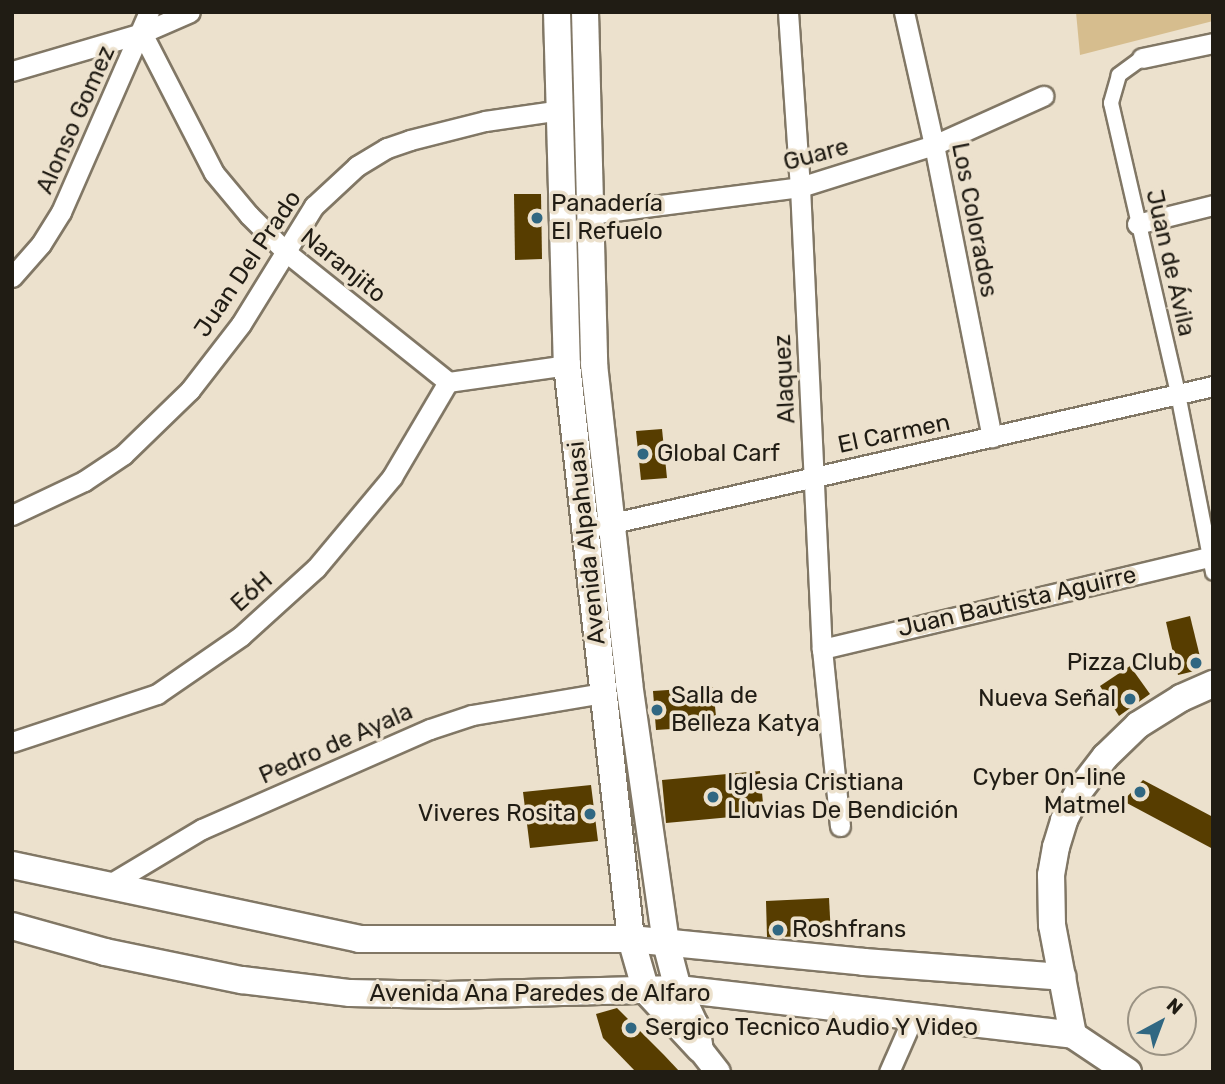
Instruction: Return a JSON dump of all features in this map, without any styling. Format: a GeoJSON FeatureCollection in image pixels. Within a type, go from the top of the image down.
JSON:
{"type":"FeatureCollection","features":[{"type":"Feature","properties":{"kind":"main road","name":"Avenida Alpahuasi"},"geometry":{"type":"LineString","coordinates":[[557,12],[567,365],[631,939],[646,990],[701,1049]]}},
{"type":"Feature","properties":{"kind":"main road","name":"Avenida Alpahuasi"},"geometry":{"type":"LineString","coordinates":[[585,12],[594,364],[614,523],[629,683],[666,943],[678,989],[695,1025],[701,1049]]}},
{"type":"Feature","properties":{"kind":"main road"},"geometry":{"type":"LineString","coordinates":[[1128,1072],[1073,1035],[1052,925],[1051,875],[1064,820],[1079,791],[1105,757],[1138,725],[1181,698],[1213,684]]}},
{"type":"Feature","properties":{"kind":"main road","name":"Avenida Ana Paredes de Alfaro"},"geometry":{"type":"LineString","coordinates":[[12,865],[105,887],[359,939],[631,939],[864,962],[1062,976]]}},
{"type":"Feature","properties":{"kind":"main road","name":"Avenida Ana Paredes de Alfaro"},"geometry":{"type":"LineString","coordinates":[[12,926],[105,952],[242,981],[350,993],[447,995],[678,989],[1073,1035]]}},
{"type":"Feature","properties":{"kind":"street","name":"Alonso Gomez"},"geometry":{"type":"LineString","coordinates":[[12,277],[41,244],[61,212],[149,12]]}},
{"type":"Feature","properties":{"kind":"street"},"geometry":{"type":"LineString","coordinates":[[12,71],[142,33],[190,12]]}},
{"type":"Feature","properties":{"kind":"street","name":"Alaquez"},"geometry":{"type":"LineString","coordinates":[[788,12],[800,187],[822,649],[840,826]]}},
{"type":"Feature","properties":{"kind":"street","name":"Los Colorados"},"geometry":{"type":"LineString","coordinates":[[904,12],[934,145],[992,437]]}},
{"type":"Feature","properties":{"kind":"street","name":"Naranjito"},"geometry":{"type":"LineString","coordinates":[[142,33],[214,173],[286,252],[448,382]]}},
{"type":"Feature","properties":{"kind":"street"},"geometry":{"type":"LineString","coordinates":[[1142,58],[1213,43]]}},
{"type":"Feature","properties":{"kind":"street","name":"Juan de Ávila"},"geometry":{"type":"LineString","coordinates":[[1142,58],[1119,75],[1111,103],[1178,394],[1211,562]]}},
{"type":"Feature","properties":{"kind":"street","name":"Guare"},"geometry":{"type":"LineString","coordinates":[[590,214],[800,187],[934,145],[1043,96]]}},
{"type":"Feature","properties":{"kind":"street","name":"Juan Del Prado"},"geometry":{"type":"LineString","coordinates":[[12,515],[84,481],[123,455],[190,390],[241,324],[314,206],[357,166],[387,148],[485,121],[560,110]]}},
{"type":"Feature","properties":{"kind":"street"},"geometry":{"type":"LineString","coordinates":[[1137,224],[1213,205]]}},
{"type":"Feature","properties":{"kind":"street"},"geometry":{"type":"LineString","coordinates":[[448,382],[567,365]]}},
{"type":"Feature","properties":{"kind":"street","name":"E6H"},"geometry":{"type":"LineString","coordinates":[[12,742],[157,694],[241,636],[316,568],[392,477],[448,382]]}},
{"type":"Feature","properties":{"kind":"street","name":"El Carmen"},"geometry":{"type":"LineString","coordinates":[[585,530],[1213,386]]}},
{"type":"Feature","properties":{"kind":"street","name":"Juan Bautista Aguirre"},"geometry":{"type":"LineString","coordinates":[[822,649],[1211,562]]}},
{"type":"Feature","properties":{"kind":"street","name":"Pedro de Ayala"},"geometry":{"type":"LineString","coordinates":[[105,887],[202,830],[430,729],[472,715],[603,693]]}},
{"type":"Feature","properties":{"kind":"street"},"geometry":{"type":"LineString","coordinates":[[890,1072],[914,1015]]}},
{"type":"Feature","properties":{"kind":"street","name":"Avenida Alpahuasi"},"geometry":{"type":"LineString","coordinates":[[701,1049],[718,1072]]}},
{"type":"Feature","properties":{"kind":"shaded area"},"geometry":{"type":"Polygon","coordinates":[[[1076,12],[1213,12],[1213,21],[1080,55],[1076,12]]]}},
{"type":"Feature","properties":{"kind":"building"},"geometry":{"type":"Polygon","coordinates":[[[514,194],[541,194],[542,259],[515,260],[514,194]]]}},
{"type":"Feature","properties":{"kind":"building"},"geometry":{"type":"Polygon","coordinates":[[[662,429],[667,478],[641,480],[636,431],[662,429]]]}},
{"type":"Feature","properties":{"kind":"building"},"geometry":{"type":"Polygon","coordinates":[[[1190,616],[1203,669],[1178,675],[1166,622],[1190,616]]]}},
{"type":"Feature","properties":{"kind":"building"},"geometry":{"type":"Polygon","coordinates":[[[1130,666],[1150,694],[1119,716],[1100,686],[1130,666]]]}},
{"type":"Feature","properties":{"kind":"building"},"geometry":{"type":"Polygon","coordinates":[[[713,687],[717,726],[656,730],[653,691],[713,687]]]}},
{"type":"Feature","properties":{"kind":"building","name":"Iglesia Cristiana Lluvias De Bendición"},"geometry":{"type":"Polygon","coordinates":[[[760,771],[764,814],[666,823],[662,780],[760,771]]]}},
{"type":"Feature","properties":{"kind":"building"},"geometry":{"type":"Polygon","coordinates":[[[1143,780],[1213,817],[1213,849],[1123,801],[1143,780]]]}},
{"type":"Feature","properties":{"kind":"building"},"geometry":{"type":"Polygon","coordinates":[[[591,785],[598,841],[530,848],[523,792],[591,785]]]}},
{"type":"Feature","properties":{"kind":"building"},"geometry":{"type":"Polygon","coordinates":[[[829,898],[831,936],[767,937],[766,901],[829,898]]]}},
{"type":"Feature","properties":{"kind":"building"},"geometry":{"type":"Polygon","coordinates":[[[617,1008],[680,1072],[636,1072],[603,1038],[596,1014],[617,1008]]]}},
{"type":"Feature","properties":{"kind":"place","name":"Panadería El Refuelo"},"geometry":{"type":"Point","coordinates":[537,218]}},
{"type":"Feature","properties":{"kind":"place","name":"Global Carf"},"geometry":{"type":"Point","coordinates":[643,454]}},
{"type":"Feature","properties":{"kind":"place","name":"Pizza Club"},"geometry":{"type":"Point","coordinates":[1196,663]}},
{"type":"Feature","properties":{"kind":"place","name":"Nueva Señal"},"geometry":{"type":"Point","coordinates":[1130,699]}},
{"type":"Feature","properties":{"kind":"place","name":"Salla de Belleza Katya"},"geometry":{"type":"Point","coordinates":[657,710]}},
{"type":"Feature","properties":{"kind":"place","name":"Cyber On-line Matmel"},"geometry":{"type":"Point","coordinates":[1140,792]}},
{"type":"Feature","properties":{"kind":"place","name":"Iglesia Cristiana Lluvias De Bendición"},"geometry":{"type":"Point","coordinates":[713,797]}},
{"type":"Feature","properties":{"kind":"place","name":"Viveres Rosita"},"geometry":{"type":"Point","coordinates":[590,814]}},
{"type":"Feature","properties":{"kind":"place","name":"Roshfrans"},"geometry":{"type":"Point","coordinates":[778,930]}},
{"type":"Feature","properties":{"kind":"place","name":"Sergico Tecnico Audio Y Video"},"geometry":{"type":"Point","coordinates":[631,1028]}}]}
